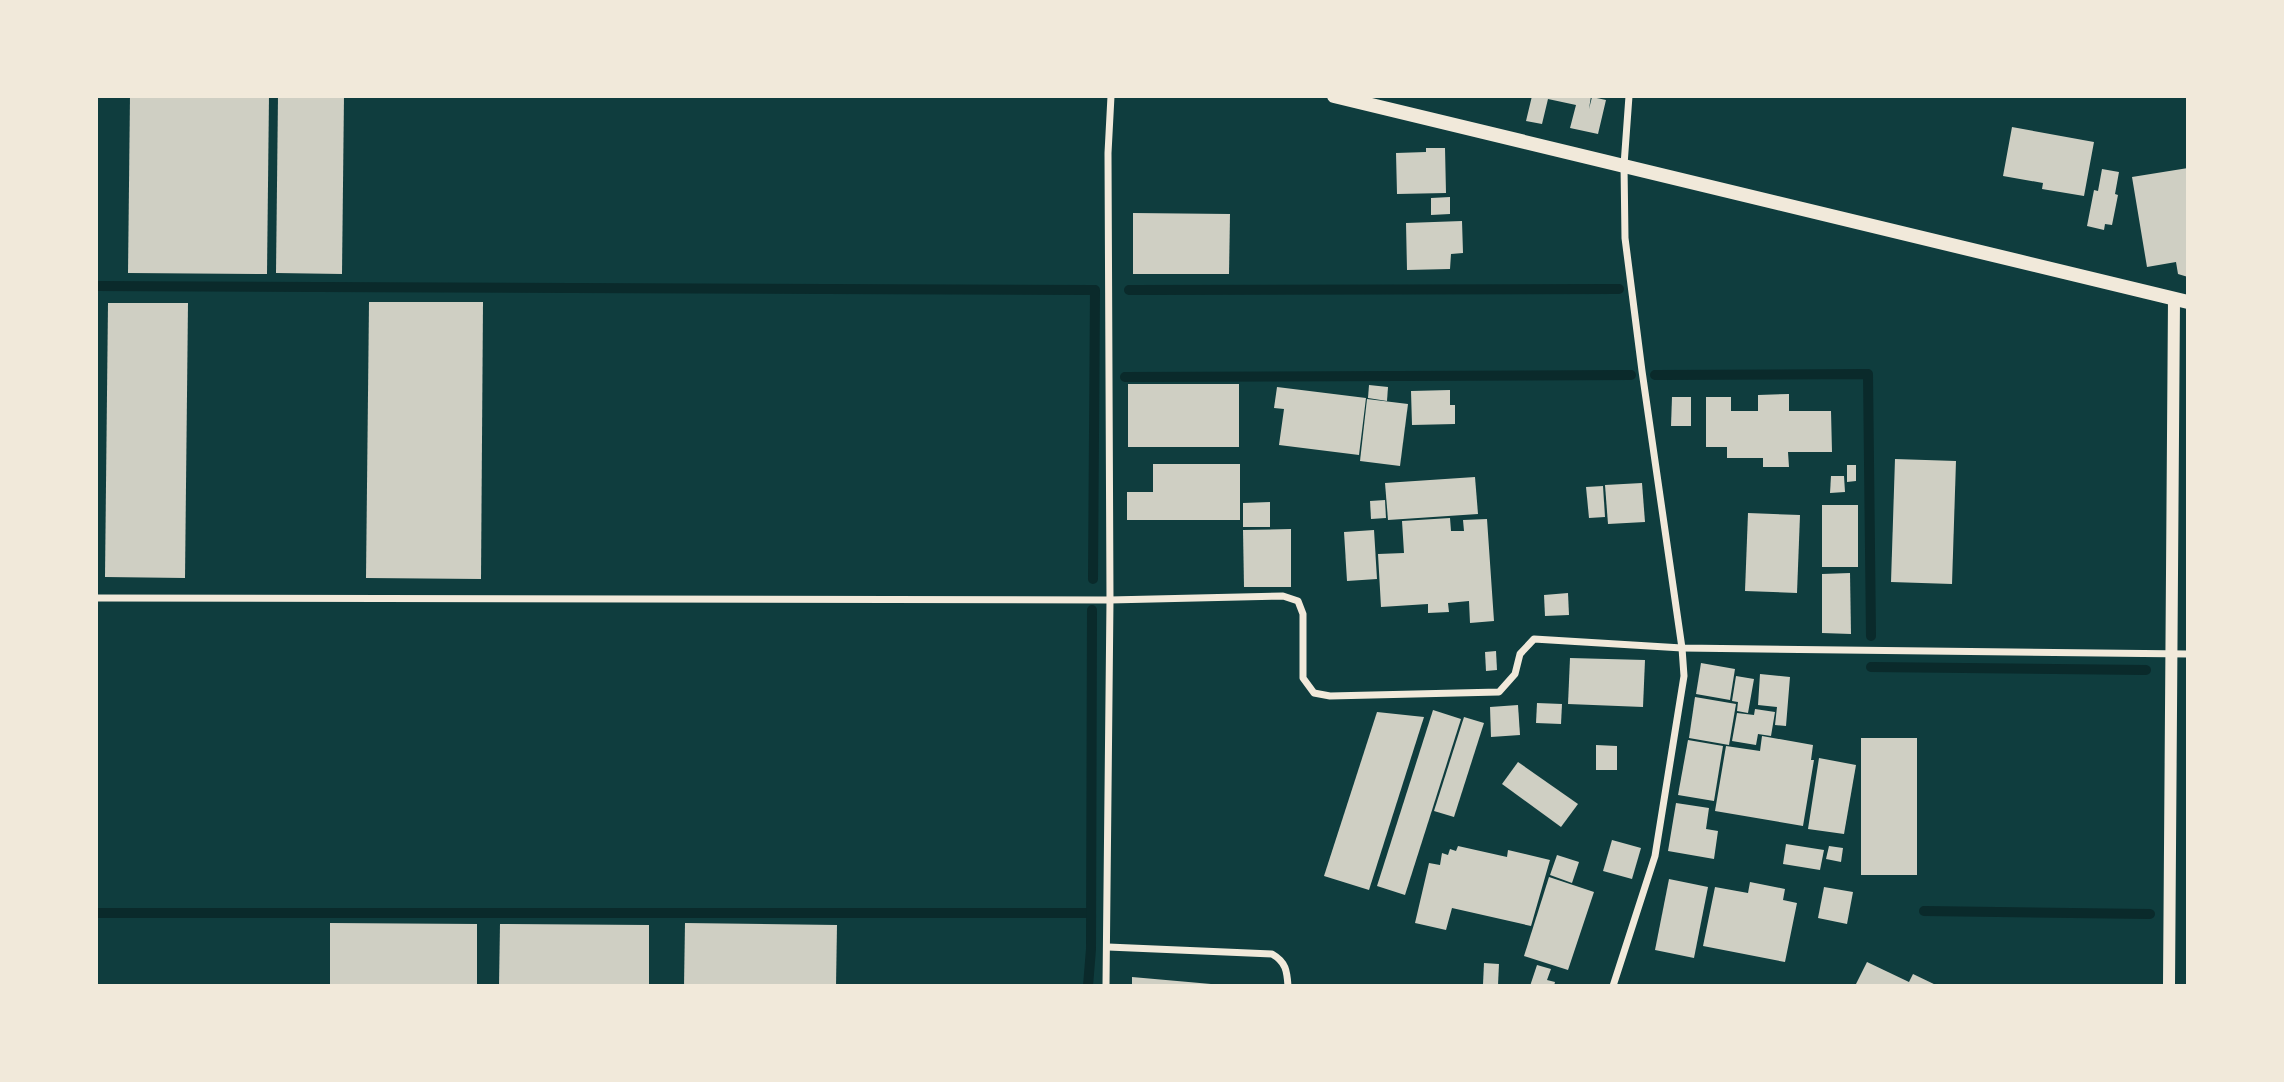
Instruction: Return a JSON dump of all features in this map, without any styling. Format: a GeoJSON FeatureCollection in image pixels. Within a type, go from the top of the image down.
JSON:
{"type":"FeatureCollection","features":[{"type":"Feature","properties":{"kind":"main road"},"geometry":{"type":"LineString","coordinates":[[1334,96],[2181,301]]}},
{"type":"Feature","properties":{"kind":"street"},"geometry":{"type":"LineString","coordinates":[[1106,986],[1110,600],[1108,153],[1111,96]]}},
{"type":"Feature","properties":{"kind":"street"},"geometry":{"type":"LineString","coordinates":[[1614,986],[1655,856],[1684,676],[1625,238],[1624,165],[1629,96]]}},
{"type":"Feature","properties":{"kind":"street"},"geometry":{"type":"LineString","coordinates":[[2169,986],[2170,654],[2181,301]]}},
{"type":"Feature","properties":{"kind":"street"},"geometry":{"type":"LineString","coordinates":[[96,598],[1110,600],[1283,596],[1298,601],[1303,614],[1303,678],[1314,693],[1330,696],[1499,692],[1515,674],[1520,654],[1534,639],[1682,648],[2188,654]]}},
{"type":"Feature","properties":{"kind":"street"},"geometry":{"type":"LineString","coordinates":[[1108,947],[1272,954],[1281,959],[1287,970],[1287,986]]}},
{"type":"Feature","properties":{"kind":"building"},"geometry":{"type":"Polygon","coordinates":[[[130,96],[269,96],[267,274],[128,273],[130,96]]]}},
{"type":"Feature","properties":{"kind":"building"},"geometry":{"type":"Polygon","coordinates":[[[278,96],[344,96],[342,274],[276,273],[278,96]]]}},
{"type":"Feature","properties":{"kind":"building"},"geometry":{"type":"Polygon","coordinates":[[[1532,96],[1591,96],[1589,109],[1592,97],[1606,100],[1598,134],[1570,128],[1576,105],[1548,99],[1542,124],[1526,121],[1532,96]]]}},
{"type":"Feature","properties":{"kind":"building"},"geometry":{"type":"Polygon","coordinates":[[[2012,127],[2094,142],[2084,196],[2042,189],[2043,183],[2003,176],[2012,127]]]}},
{"type":"Feature","properties":{"kind":"building"},"geometry":{"type":"Polygon","coordinates":[[[1426,148],[1445,148],[1446,193],[1397,194],[1396,153],[1426,152],[1426,148]]]}},
{"type":"Feature","properties":{"kind":"building"},"geometry":{"type":"Polygon","coordinates":[[[2188,168],[2188,277],[2178,274],[2176,262],[2147,267],[2132,177],[2188,168]]]}},
{"type":"Feature","properties":{"kind":"building"},"geometry":{"type":"Polygon","coordinates":[[[2102,169],[2119,172],[2112,225],[2105,224],[2104,230],[2087,226],[2094,190],[2098,191],[2102,169]]]}},
{"type":"Feature","properties":{"kind":"building"},"geometry":{"type":"Polygon","coordinates":[[[1450,197],[1450,214],[1431,215],[1431,198],[1450,197]]]}},
{"type":"Feature","properties":{"kind":"building"},"geometry":{"type":"Polygon","coordinates":[[[1133,213],[1230,214],[1229,274],[1133,274],[1133,213]]]}},
{"type":"Feature","properties":{"kind":"building"},"geometry":{"type":"Polygon","coordinates":[[[1462,221],[1463,253],[1451,254],[1450,269],[1407,270],[1406,223],[1462,221]]]}},
{"type":"Feature","properties":{"kind":"building"},"geometry":{"type":"Polygon","coordinates":[[[369,302],[483,302],[481,579],[366,578],[369,302]]]}},
{"type":"Feature","properties":{"kind":"building"},"geometry":{"type":"Polygon","coordinates":[[[108,303],[188,303],[185,578],[105,577],[108,303]]]}},
{"type":"Feature","properties":{"kind":"building"},"geometry":{"type":"Polygon","coordinates":[[[1128,384],[1239,384],[1239,447],[1128,447],[1128,384]]]}},
{"type":"Feature","properties":{"kind":"building"},"geometry":{"type":"Polygon","coordinates":[[[1369,385],[1388,387],[1387,401],[1368,398],[1369,385]]]}},
{"type":"Feature","properties":{"kind":"building"},"geometry":{"type":"Polygon","coordinates":[[[1277,387],[1366,398],[1359,455],[1279,445],[1284,409],[1274,408],[1277,387]]]}},
{"type":"Feature","properties":{"kind":"building"},"geometry":{"type":"Polygon","coordinates":[[[1450,390],[1450,405],[1455,405],[1455,424],[1412,425],[1411,391],[1450,390]]]}},
{"type":"Feature","properties":{"kind":"building"},"geometry":{"type":"Polygon","coordinates":[[[1789,394],[1789,411],[1831,411],[1832,452],[1788,452],[1789,467],[1763,467],[1763,458],[1727,458],[1727,447],[1706,447],[1706,397],[1731,397],[1731,411],[1758,411],[1758,395],[1789,394]]]}},
{"type":"Feature","properties":{"kind":"building"},"geometry":{"type":"Polygon","coordinates":[[[1672,397],[1691,397],[1691,426],[1671,426],[1672,397]]]}},
{"type":"Feature","properties":{"kind":"building"},"geometry":{"type":"Polygon","coordinates":[[[1367,399],[1408,404],[1400,466],[1360,461],[1367,399]]]}},
{"type":"Feature","properties":{"kind":"building"},"geometry":{"type":"Polygon","coordinates":[[[1895,459],[1956,461],[1952,584],[1891,582],[1895,459]]]}},
{"type":"Feature","properties":{"kind":"building"},"geometry":{"type":"Polygon","coordinates":[[[1153,464],[1240,464],[1240,520],[1127,520],[1127,492],[1153,492],[1153,464]]]}},
{"type":"Feature","properties":{"kind":"building"},"geometry":{"type":"Polygon","coordinates":[[[1847,465],[1856,465],[1856,481],[1847,482],[1847,465]]]}},
{"type":"Feature","properties":{"kind":"building"},"geometry":{"type":"Polygon","coordinates":[[[1831,476],[1844,476],[1845,492],[1830,493],[1831,476]]]}},
{"type":"Feature","properties":{"kind":"building"},"geometry":{"type":"Polygon","coordinates":[[[1475,477],[1478,514],[1388,520],[1385,483],[1475,477]]]}},
{"type":"Feature","properties":{"kind":"building"},"geometry":{"type":"Polygon","coordinates":[[[1642,483],[1645,522],[1608,524],[1605,485],[1642,483]]]}},
{"type":"Feature","properties":{"kind":"building"},"geometry":{"type":"Polygon","coordinates":[[[1603,486],[1605,517],[1589,518],[1586,487],[1603,486]]]}},
{"type":"Feature","properties":{"kind":"building"},"geometry":{"type":"Polygon","coordinates":[[[1385,500],[1386,518],[1371,519],[1370,501],[1385,500]]]}},
{"type":"Feature","properties":{"kind":"building"},"geometry":{"type":"Polygon","coordinates":[[[1270,502],[1270,527],[1243,527],[1243,503],[1270,502]]]}},
{"type":"Feature","properties":{"kind":"building"},"geometry":{"type":"Polygon","coordinates":[[[1822,505],[1858,505],[1858,567],[1822,567],[1822,505]]]}},
{"type":"Feature","properties":{"kind":"building"},"geometry":{"type":"Polygon","coordinates":[[[1748,513],[1800,515],[1797,593],[1745,591],[1748,513]]]}},
{"type":"Feature","properties":{"kind":"building"},"geometry":{"type":"Polygon","coordinates":[[[1450,518],[1451,531],[1464,531],[1463,520],[1487,519],[1494,621],[1470,623],[1469,601],[1448,603],[1449,612],[1428,613],[1428,604],[1381,607],[1378,554],[1404,553],[1402,521],[1450,518]]]}},
{"type":"Feature","properties":{"kind":"building"},"geometry":{"type":"Polygon","coordinates":[[[1291,529],[1291,587],[1244,587],[1243,530],[1291,529]]]}},
{"type":"Feature","properties":{"kind":"building"},"geometry":{"type":"Polygon","coordinates":[[[1374,530],[1377,579],[1347,581],[1344,532],[1374,530]]]}},
{"type":"Feature","properties":{"kind":"building"},"geometry":{"type":"Polygon","coordinates":[[[1850,573],[1851,634],[1822,633],[1822,574],[1850,573]]]}},
{"type":"Feature","properties":{"kind":"building"},"geometry":{"type":"Polygon","coordinates":[[[1568,593],[1569,615],[1545,616],[1544,595],[1568,593]]]}},
{"type":"Feature","properties":{"kind":"building"},"geometry":{"type":"Polygon","coordinates":[[[1496,651],[1497,670],[1486,671],[1485,652],[1496,651]]]}},
{"type":"Feature","properties":{"kind":"building"},"geometry":{"type":"Polygon","coordinates":[[[1570,658],[1645,660],[1643,707],[1568,704],[1570,658]]]}},
{"type":"Feature","properties":{"kind":"building"},"geometry":{"type":"Polygon","coordinates":[[[1701,663],[1735,669],[1730,700],[1696,694],[1701,663]]]}},
{"type":"Feature","properties":{"kind":"building"},"geometry":{"type":"Polygon","coordinates":[[[1760,674],[1790,677],[1786,726],[1775,725],[1777,707],[1758,705],[1760,674]]]}},
{"type":"Feature","properties":{"kind":"building"},"geometry":{"type":"Polygon","coordinates":[[[1736,676],[1754,679],[1748,713],[1737,711],[1738,702],[1732,701],[1736,676]]]}},
{"type":"Feature","properties":{"kind":"building"},"geometry":{"type":"Polygon","coordinates":[[[1695,697],[1736,704],[1729,745],[1689,738],[1695,697]]]}},
{"type":"Feature","properties":{"kind":"building"},"geometry":{"type":"Polygon","coordinates":[[[1537,703],[1562,704],[1561,724],[1536,723],[1537,703]]]}},
{"type":"Feature","properties":{"kind":"building"},"geometry":{"type":"Polygon","coordinates":[[[1518,705],[1520,735],[1491,737],[1490,707],[1518,705]]]}},
{"type":"Feature","properties":{"kind":"building"},"geometry":{"type":"Polygon","coordinates":[[[1755,709],[1775,712],[1771,736],[1758,734],[1756,745],[1732,741],[1737,713],[1754,715],[1755,709]]]}},
{"type":"Feature","properties":{"kind":"building"},"geometry":{"type":"Polygon","coordinates":[[[1433,710],[1461,719],[1405,895],[1377,886],[1433,710]]]}},
{"type":"Feature","properties":{"kind":"building"},"geometry":{"type":"Polygon","coordinates":[[[1377,712],[1424,717],[1369,890],[1324,876],[1377,712]]]}},
{"type":"Feature","properties":{"kind":"building"},"geometry":{"type":"Polygon","coordinates":[[[1464,717],[1484,723],[1454,817],[1434,811],[1464,717]]]}},
{"type":"Feature","properties":{"kind":"building"},"geometry":{"type":"Polygon","coordinates":[[[1762,736],[1813,745],[1811,760],[1814,760],[1803,826],[1715,811],[1726,746],[1760,751],[1762,736]]]}},
{"type":"Feature","properties":{"kind":"building"},"geometry":{"type":"Polygon","coordinates":[[[1861,738],[1917,738],[1917,875],[1861,875],[1861,738]]]}},
{"type":"Feature","properties":{"kind":"building"},"geometry":{"type":"Polygon","coordinates":[[[1688,740],[1723,746],[1714,801],[1678,795],[1688,740]]]}},
{"type":"Feature","properties":{"kind":"building"},"geometry":{"type":"Polygon","coordinates":[[[1596,745],[1617,746],[1617,770],[1596,770],[1596,745]]]}},
{"type":"Feature","properties":{"kind":"building"},"geometry":{"type":"Polygon","coordinates":[[[1819,758],[1856,765],[1844,834],[1808,829],[1819,758]]]}},
{"type":"Feature","properties":{"kind":"building"},"geometry":{"type":"Polygon","coordinates":[[[1518,762],[1578,804],[1561,827],[1502,784],[1518,762]]]}},
{"type":"Feature","properties":{"kind":"building"},"geometry":{"type":"Polygon","coordinates":[[[1676,803],[1709,808],[1706,829],[1718,831],[1714,859],[1668,851],[1676,803]]]}},
{"type":"Feature","properties":{"kind":"building"},"geometry":{"type":"Polygon","coordinates":[[[1612,840],[1641,848],[1632,879],[1603,871],[1612,840]]]}},
{"type":"Feature","properties":{"kind":"building"},"geometry":{"type":"Polygon","coordinates":[[[1786,844],[1824,850],[1820,870],[1783,864],[1786,844]]]}},
{"type":"Feature","properties":{"kind":"building"},"geometry":{"type":"Polygon","coordinates":[[[1458,846],[1507,857],[1508,850],[1550,860],[1531,926],[1452,908],[1446,930],[1415,923],[1429,863],[1440,865],[1442,853],[1448,855],[1450,849],[1456,851],[1458,846]]]}},
{"type":"Feature","properties":{"kind":"building"},"geometry":{"type":"Polygon","coordinates":[[[1829,846],[1843,848],[1841,862],[1826,859],[1829,846]]]}},
{"type":"Feature","properties":{"kind":"building"},"geometry":{"type":"Polygon","coordinates":[[[1557,855],[1579,862],[1572,883],[1550,875],[1557,855]]]}},
{"type":"Feature","properties":{"kind":"building"},"geometry":{"type":"Polygon","coordinates":[[[1549,877],[1594,892],[1568,970],[1524,956],[1549,877]]]}},
{"type":"Feature","properties":{"kind":"building"},"geometry":{"type":"Polygon","coordinates":[[[1669,879],[1708,887],[1694,958],[1655,950],[1669,879]]]}},
{"type":"Feature","properties":{"kind":"building"},"geometry":{"type":"Polygon","coordinates":[[[1750,882],[1785,889],[1783,900],[1797,903],[1785,962],[1703,946],[1715,887],[1748,893],[1750,882]]]}},
{"type":"Feature","properties":{"kind":"building"},"geometry":{"type":"Polygon","coordinates":[[[1824,887],[1853,892],[1847,924],[1818,918],[1824,887]]]}},
{"type":"Feature","properties":{"kind":"building"},"geometry":{"type":"Polygon","coordinates":[[[330,923],[477,924],[477,986],[330,986],[330,923]]]}},
{"type":"Feature","properties":{"kind":"building"},"geometry":{"type":"Polygon","coordinates":[[[685,923],[837,925],[836,986],[684,986],[685,923]]]}},
{"type":"Feature","properties":{"kind":"building"},"geometry":{"type":"Polygon","coordinates":[[[500,924],[649,925],[649,986],[499,986],[500,924]]]}},
{"type":"Feature","properties":{"kind":"building"},"geometry":{"type":"Polygon","coordinates":[[[1867,962],[1909,982],[1913,974],[1938,986],[1855,986],[1867,962]]]}},
{"type":"Feature","properties":{"kind":"building"},"geometry":{"type":"Polygon","coordinates":[[[1484,963],[1499,964],[1498,985],[1483,984],[1484,963]]]}},
{"type":"Feature","properties":{"kind":"building"},"geometry":{"type":"Polygon","coordinates":[[[1537,965],[1551,969],[1547,980],[1555,982],[1554,986],[1530,986],[1537,965]]]}},
{"type":"Feature","properties":{"kind":"building"},"geometry":{"type":"Polygon","coordinates":[[[1132,977],[1211,984],[1211,986],[1132,986],[1132,977]]]}},
{"type":"Feature","properties":{"kind":"waterway"},"geometry":{"type":"LineString","coordinates":[[96,286],[1095,290],[1093,579]]}},
{"type":"Feature","properties":{"kind":"waterway"},"geometry":{"type":"LineString","coordinates":[[1129,290],[1619,289]]}},
{"type":"Feature","properties":{"kind":"waterway"},"geometry":{"type":"LineString","coordinates":[[1655,375],[1868,374],[1871,636]]}},
{"type":"Feature","properties":{"kind":"waterway"},"geometry":{"type":"LineString","coordinates":[[1125,377],[1631,375]]}},
{"type":"Feature","properties":{"kind":"waterway"},"geometry":{"type":"LineString","coordinates":[[1088,986],[1091,949],[1092,610]]}},
{"type":"Feature","properties":{"kind":"waterway"},"geometry":{"type":"LineString","coordinates":[[1871,667],[2146,670]]}},
{"type":"Feature","properties":{"kind":"waterway"},"geometry":{"type":"LineString","coordinates":[[1924,911],[2150,914]]}},
{"type":"Feature","properties":{"kind":"waterway"},"geometry":{"type":"LineString","coordinates":[[96,913],[1091,913]]}}]}
